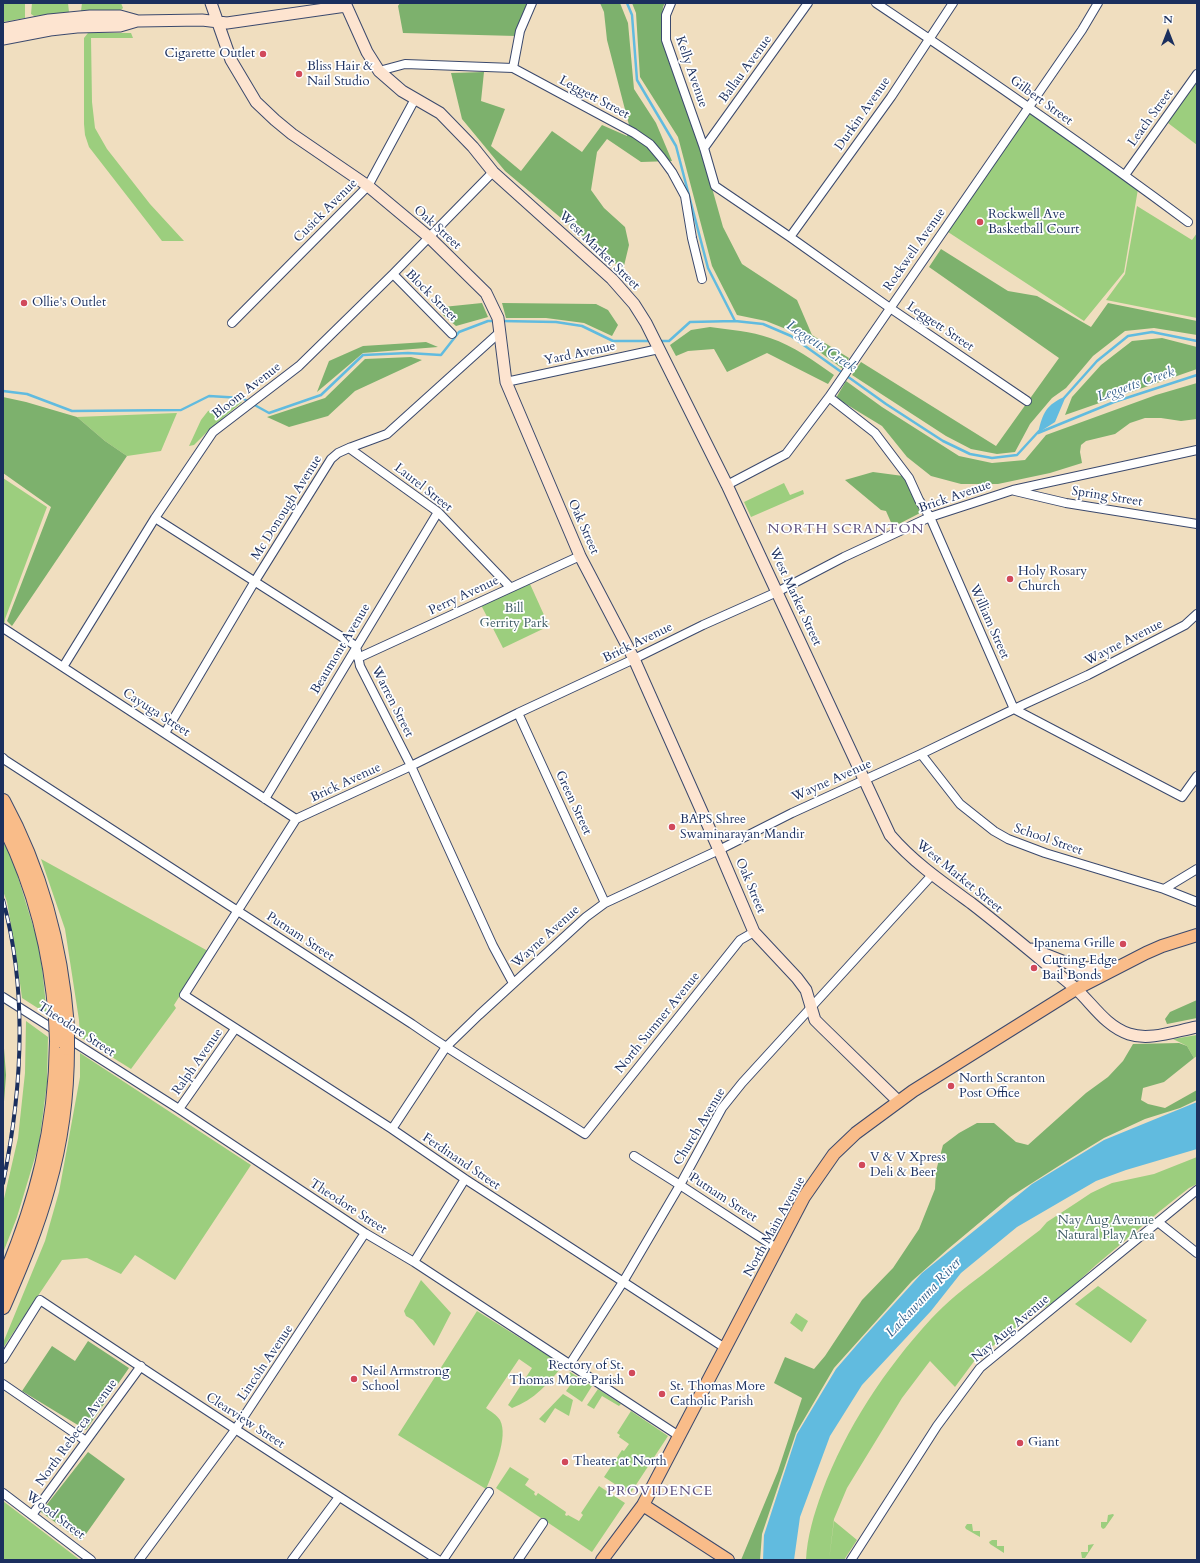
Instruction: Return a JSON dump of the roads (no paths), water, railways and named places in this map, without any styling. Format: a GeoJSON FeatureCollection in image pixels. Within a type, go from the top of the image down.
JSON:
{"type":"FeatureCollection","features":[{"type":"Feature","properties":{"kind":"highway"},"geometry":{"type":"LineString","coordinates":[[3,801],[25,845],[47,906],[60,966],[62,1045],[66,1083],[62,1125],[50,1179],[33,1233],[3,1307]]}},
{"type":"Feature","properties":{"kind":"highway"},"geometry":{"type":"LineString","coordinates":[[3,823],[23,868],[37,909],[62,1022]]}},
{"type":"Feature","properties":{"kind":"highway"},"geometry":{"type":"LineString","coordinates":[[3,1281],[26,1223],[44,1163],[62,1045]]}},
{"type":"Feature","properties":{"kind":"main road","name":"Oak Street"},"geometry":{"type":"LineString","coordinates":[[211,3],[231,60],[256,102],[292,134],[368,186],[429,237],[486,293],[498,318],[506,382],[580,556],[634,659],[754,932],[797,978],[806,990],[815,1020],[898,1101]]}},
{"type":"Feature","properties":{"kind":"main road"},"geometry":{"type":"LineString","coordinates":[[3,40],[50,30],[77,27],[120,26],[138,21],[202,20],[227,23],[345,5]]}},
{"type":"Feature","properties":{"kind":"main road","name":"West Market Street"},"geometry":{"type":"LineString","coordinates":[[345,5],[367,52],[379,71],[402,91],[440,113],[473,147],[493,172],[612,279],[634,304],[646,323],[727,485],[890,834],[902,849],[1076,989],[1111,1025],[1127,1033],[1140,1037],[1197,1027]]}},
{"type":"Feature","properties":{"kind":"main road"},"geometry":{"type":"LineString","coordinates":[[3,29],[42,21],[76,17],[120,16],[138,21]]}},
{"type":"Feature","properties":{"kind":"main road","name":"North Main Avenue"},"geometry":{"type":"LineString","coordinates":[[602,1560],[643,1505],[804,1197],[834,1154],[856,1133],[898,1101],[1076,989],[1162,946],[1197,935]]}},
{"type":"Feature","properties":{"kind":"main road"},"geometry":{"type":"LineString","coordinates":[[1023,946],[1078,967],[1118,967]]}},
{"type":"Feature","properties":{"kind":"main road"},"geometry":{"type":"LineString","coordinates":[[643,1505],[726,1558]]}},
{"type":"Feature","properties":{"kind":"street"},"geometry":{"type":"LineString","coordinates":[[513,68],[520,31],[532,3]]}},
{"type":"Feature","properties":{"kind":"street","name":"Kelly Avenue"},"geometry":{"type":"LineString","coordinates":[[671,3],[666,15],[666,40],[704,148]]}},
{"type":"Feature","properties":{"kind":"street","name":"Ballau Avenue"},"geometry":{"type":"LineString","coordinates":[[704,148],[808,3]]}},
{"type":"Feature","properties":{"kind":"street","name":"Gilbert Street"},"geometry":{"type":"LineString","coordinates":[[876,3],[1004,89],[1028,108],[1125,175],[1188,222]]}},
{"type":"Feature","properties":{"kind":"street","name":"Durkin Avenue"},"geometry":{"type":"LineString","coordinates":[[790,237],[891,96],[953,3]]}},
{"type":"Feature","properties":{"kind":"street","name":"Rockwell Avenue"},"geometry":{"type":"LineString","coordinates":[[727,485],[786,454],[829,397],[1082,30],[1098,3]]}},
{"type":"Feature","properties":{"kind":"street","name":"Leggett Street"},"geometry":{"type":"LineString","coordinates":[[379,71],[405,64],[513,68],[628,130],[650,144],[672,172],[685,196],[692,238],[702,279]]}},
{"type":"Feature","properties":{"kind":"street","name":"Leach Street"},"geometry":{"type":"LineString","coordinates":[[1125,175],[1197,74]]}},
{"type":"Feature","properties":{"kind":"street","name":"Cusick Avenue"},"geometry":{"type":"LineString","coordinates":[[232,323],[368,186],[415,99]]}},
{"type":"Feature","properties":{"kind":"street","name":"Leggett Street"},"geometry":{"type":"LineString","coordinates":[[704,148],[715,186],[1027,401]]}},
{"type":"Feature","properties":{"kind":"street","name":"Bloom Avenue"},"geometry":{"type":"LineString","coordinates":[[63,667],[155,518],[214,432],[299,366],[393,274],[493,172]]}},
{"type":"Feature","properties":{"kind":"street","name":"Block Street"},"geometry":{"type":"LineString","coordinates":[[393,274],[452,334]]}},
{"type":"Feature","properties":{"kind":"street","name":"Mc Donough Avenue"},"geometry":{"type":"LineString","coordinates":[[165,733],[255,581],[331,459],[338,453],[349,448],[387,434],[500,332]]}},
{"type":"Feature","properties":{"kind":"street","name":"Yard Avenue"},"geometry":{"type":"LineString","coordinates":[[506,382],[659,349]]}},
{"type":"Feature","properties":{"kind":"street","name":"William Street"},"geometry":{"type":"LineString","coordinates":[[829,397],[875,433],[909,478],[919,500],[930,517],[1014,708]]}},
{"type":"Feature","properties":{"kind":"street","name":"Laurel Street"},"geometry":{"type":"LineString","coordinates":[[349,448],[438,512],[510,587]]}},
{"type":"Feature","properties":{"kind":"street","name":"Brick Avenue"},"geometry":{"type":"LineString","coordinates":[[296,819],[411,766],[518,713],[700,627],[777,592],[844,557],[930,517],[1013,490],[1197,450]]}},
{"type":"Feature","properties":{"kind":"street","name":"Spring Street"},"geometry":{"type":"LineString","coordinates":[[1013,490],[1066,503],[1197,524]]}},
{"type":"Feature","properties":{"kind":"street","name":"Beaumont Avenue"},"geometry":{"type":"LineString","coordinates":[[265,799],[438,512]]}},
{"type":"Feature","properties":{"kind":"street"},"geometry":{"type":"LineString","coordinates":[[155,518],[356,646]]}},
{"type":"Feature","properties":{"kind":"street","name":"Perry Avenue"},"geometry":{"type":"LineString","coordinates":[[358,658],[580,556]]}},
{"type":"Feature","properties":{"kind":"street","name":"Wayne Avenue"},"geometry":{"type":"LineString","coordinates":[[392,1129],[446,1047],[586,917],[605,903],[719,850],[792,813],[921,754],[1014,708],[1088,675],[1185,625],[1197,614]]}},
{"type":"Feature","properties":{"kind":"street","name":"Cayuga Street"},"geometry":{"type":"LineString","coordinates":[[3,628],[296,819]]}},
{"type":"Feature","properties":{"kind":"street","name":"Warren Street"},"geometry":{"type":"LineString","coordinates":[[356,646],[360,666],[411,766],[493,946],[514,983]]}},
{"type":"Feature","properties":{"kind":"street"},"geometry":{"type":"LineString","coordinates":[[1014,708],[1182,797],[1197,776]]}},
{"type":"Feature","properties":{"kind":"street","name":"Green Street"},"geometry":{"type":"LineString","coordinates":[[518,713],[605,903]]}},
{"type":"Feature","properties":{"kind":"street","name":"School Street"},"geometry":{"type":"LineString","coordinates":[[921,754],[960,804],[994,831],[1008,839],[1046,853],[1164,889],[1197,902]]}},
{"type":"Feature","properties":{"kind":"street","name":"Putnam Street"},"geometry":{"type":"LineString","coordinates":[[3,758],[446,1047],[585,1134]]}},
{"type":"Feature","properties":{"kind":"street"},"geometry":{"type":"LineString","coordinates":[[238,910],[296,819]]}},
{"type":"Feature","properties":{"kind":"street"},"geometry":{"type":"LineString","coordinates":[[1164,889],[1197,869]]}},
{"type":"Feature","properties":{"kind":"street","name":"Church Avenue"},"geometry":{"type":"LineString","coordinates":[[570,1364],[623,1282],[680,1185],[722,1108],[742,1083],[932,874]]}},
{"type":"Feature","properties":{"kind":"street","name":"Ferdinand Street"},"geometry":{"type":"LineString","coordinates":[[238,910],[184,995],[392,1129],[465,1179],[725,1348]]}},
{"type":"Feature","properties":{"kind":"street","name":"North Sumner Avenue"},"geometry":{"type":"LineString","coordinates":[[585,1134],[740,940],[754,932]]}},
{"type":"Feature","properties":{"kind":"street","name":"Theodore Street"},"geometry":{"type":"LineString","coordinates":[[3,997],[180,1109],[365,1233],[414,1262],[679,1436]]}},
{"type":"Feature","properties":{"kind":"street","name":"Ralph Avenue"},"geometry":{"type":"LineString","coordinates":[[180,1109],[236,1029]]}},
{"type":"Feature","properties":{"kind":"street","name":"Putnam Street"},"geometry":{"type":"LineString","coordinates":[[634,1156],[778,1249]]}},
{"type":"Feature","properties":{"kind":"street"},"geometry":{"type":"LineString","coordinates":[[414,1262],[465,1179]]}},
{"type":"Feature","properties":{"kind":"street","name":"Nay Aug Avenue"},"geometry":{"type":"LineString","coordinates":[[851,1560],[937,1426],[980,1368],[1081,1287],[1197,1190]]}},
{"type":"Feature","properties":{"kind":"street"},"geometry":{"type":"LineString","coordinates":[[1158,1222],[1197,1254]]}},
{"type":"Feature","properties":{"kind":"street","name":"Lincoln Avenue"},"geometry":{"type":"LineString","coordinates":[[139,1560],[235,1430],[365,1233]]}},
{"type":"Feature","properties":{"kind":"street","name":"Clearview Street"},"geometry":{"type":"LineString","coordinates":[[3,1359],[40,1300],[235,1430],[438,1560]]}},
{"type":"Feature","properties":{"kind":"street","name":"North Rebecca Avenue"},"geometry":{"type":"LineString","coordinates":[[32,1515],[140,1366]]}},
{"type":"Feature","properties":{"kind":"street"},"geometry":{"type":"LineString","coordinates":[[3,1384],[86,1441]]}},
{"type":"Feature","properties":{"kind":"street"},"geometry":{"type":"LineString","coordinates":[[443,1560],[489,1492]]}},
{"type":"Feature","properties":{"kind":"street","name":"Wood Street"},"geometry":{"type":"LineString","coordinates":[[3,1493],[91,1560]]}},
{"type":"Feature","properties":{"kind":"street"},"geometry":{"type":"LineString","coordinates":[[292,1560],[339,1497]]}},
{"type":"Feature","properties":{"kind":"street"},"geometry":{"type":"LineString","coordinates":[[518,1560],[543,1523]]}},
{"type":"Feature","properties":{"kind":"water"},"geometry":{"type":"Polygon","coordinates":[[[1066,396],[1055,422],[1038,433],[1046,410],[1059,399],[1066,396]]]}},
{"type":"Feature","properties":{"kind":"water","name":"Lackawanna River"},"geometry":{"type":"Polygon","coordinates":[[[1197,1102],[1197,1149],[1126,1170],[1096,1181],[1017,1227],[961,1273],[931,1311],[862,1385],[830,1436],[800,1517],[794,1560],[763,1560],[764,1535],[797,1434],[836,1369],[922,1273],[1032,1184],[1104,1140],[1197,1102]]]}},
{"type":"Feature","properties":{"kind":"waterway","name":"Leggetts Creek"},"geometry":{"type":"LineString","coordinates":[[627,3],[632,15],[637,80],[676,146],[708,268],[735,321]]}},
{"type":"Feature","properties":{"kind":"waterway"},"geometry":{"type":"LineString","coordinates":[[3,391],[27,394],[72,411],[181,410],[209,396],[242,398],[269,413],[321,395],[363,355],[408,353],[441,355],[459,332],[488,321],[496,321]]}},
{"type":"Feature","properties":{"kind":"waterway"},"geometry":{"type":"LineString","coordinates":[[501,321],[556,322],[582,326],[613,341],[652,341]]}},
{"type":"Feature","properties":{"kind":"waterway","name":"Leggetts Creek"},"geometry":{"type":"LineString","coordinates":[[659,341],[669,341],[690,322],[735,321],[763,324],[791,336],[886,404],[943,441],[970,454],[992,458],[1017,455],[1039,431]]}},
{"type":"Feature","properties":{"kind":"waterway","name":"Leggetts Creek"},"geometry":{"type":"LineString","coordinates":[[1064,398],[1097,361],[1128,336],[1152,332],[1197,341]]}},
{"type":"Feature","properties":{"kind":"waterway","name":"Leggetts Creek"},"geometry":{"type":"LineString","coordinates":[[1038,433],[1114,402],[1197,375]]}},
{"type":"Feature","properties":{"kind":"railway"},"geometry":{"type":"LineString","coordinates":[[3,900],[11,935],[16,970],[20,1042],[15,1113],[3,1183]]}},
{"type":"Feature","properties":{"kind":"place","name":"Cigarette Outlet"},"geometry":{"type":"Point","coordinates":[263,54]}},
{"type":"Feature","properties":{"kind":"place","name":"Bliss Hair & Nail Studio"},"geometry":{"type":"Point","coordinates":[299,74]}},
{"type":"Feature","properties":{"kind":"place","name":"Rockwell Ave Basketball Court"},"geometry":{"type":"Point","coordinates":[980,222]}},
{"type":"Feature","properties":{"kind":"place","name":"Ollie's Outlet"},"geometry":{"type":"Point","coordinates":[24,303]}},
{"type":"Feature","properties":{"kind":"place","name":"Holy Rosary Church"},"geometry":{"type":"Point","coordinates":[1010,579]}},
{"type":"Feature","properties":{"kind":"place","name":"BAPS Shree Swaminarayan Mandir"},"geometry":{"type":"Point","coordinates":[672,827]}},
{"type":"Feature","properties":{"kind":"place","name":"Ipanema Grille"},"geometry":{"type":"Point","coordinates":[1123,944]}},
{"type":"Feature","properties":{"kind":"place","name":"Cutting Edge Bail Bonds"},"geometry":{"type":"Point","coordinates":[1034,968]}},
{"type":"Feature","properties":{"kind":"place","name":"North Scranton Post Office"},"geometry":{"type":"Point","coordinates":[951,1086]}},
{"type":"Feature","properties":{"kind":"place","name":"V & V Xpress Deli & Beer"},"geometry":{"type":"Point","coordinates":[862,1165]}},
{"type":"Feature","properties":{"kind":"place","name":"Rectory of St. Thomas More Parish"},"geometry":{"type":"Point","coordinates":[632,1373]}},
{"type":"Feature","properties":{"kind":"place","name":"Neil Armstrong School"},"geometry":{"type":"Point","coordinates":[354,1379]}},
{"type":"Feature","properties":{"kind":"place","name":"St. Thomas More Catholic Parish"},"geometry":{"type":"Point","coordinates":[662,1394]}},
{"type":"Feature","properties":{"kind":"place","name":"Giant"},"geometry":{"type":"Point","coordinates":[1020,1443]}},
{"type":"Feature","properties":{"kind":"place","name":"Theater at North"},"geometry":{"type":"Point","coordinates":[565,1462]}},
{"type":"Feature","properties":{"kind":"district","name":"NORTH SCRANTON"},"geometry":{"type":"Point","coordinates":[846,530]}},
{"type":"Feature","properties":{"kind":"district","name":"PROVIDENCE"},"geometry":{"type":"Point","coordinates":[660,1492]}},
{"type":"Feature","properties":{"kind":"park label","name":"Bill Gerrity Park"},"geometry":{"type":"Point","coordinates":[514,616]}},
{"type":"Feature","properties":{"kind":"park label","name":"Nay Aug Avenue Natural Play Area"},"geometry":{"type":"Point","coordinates":[1106,1228]}}]}
